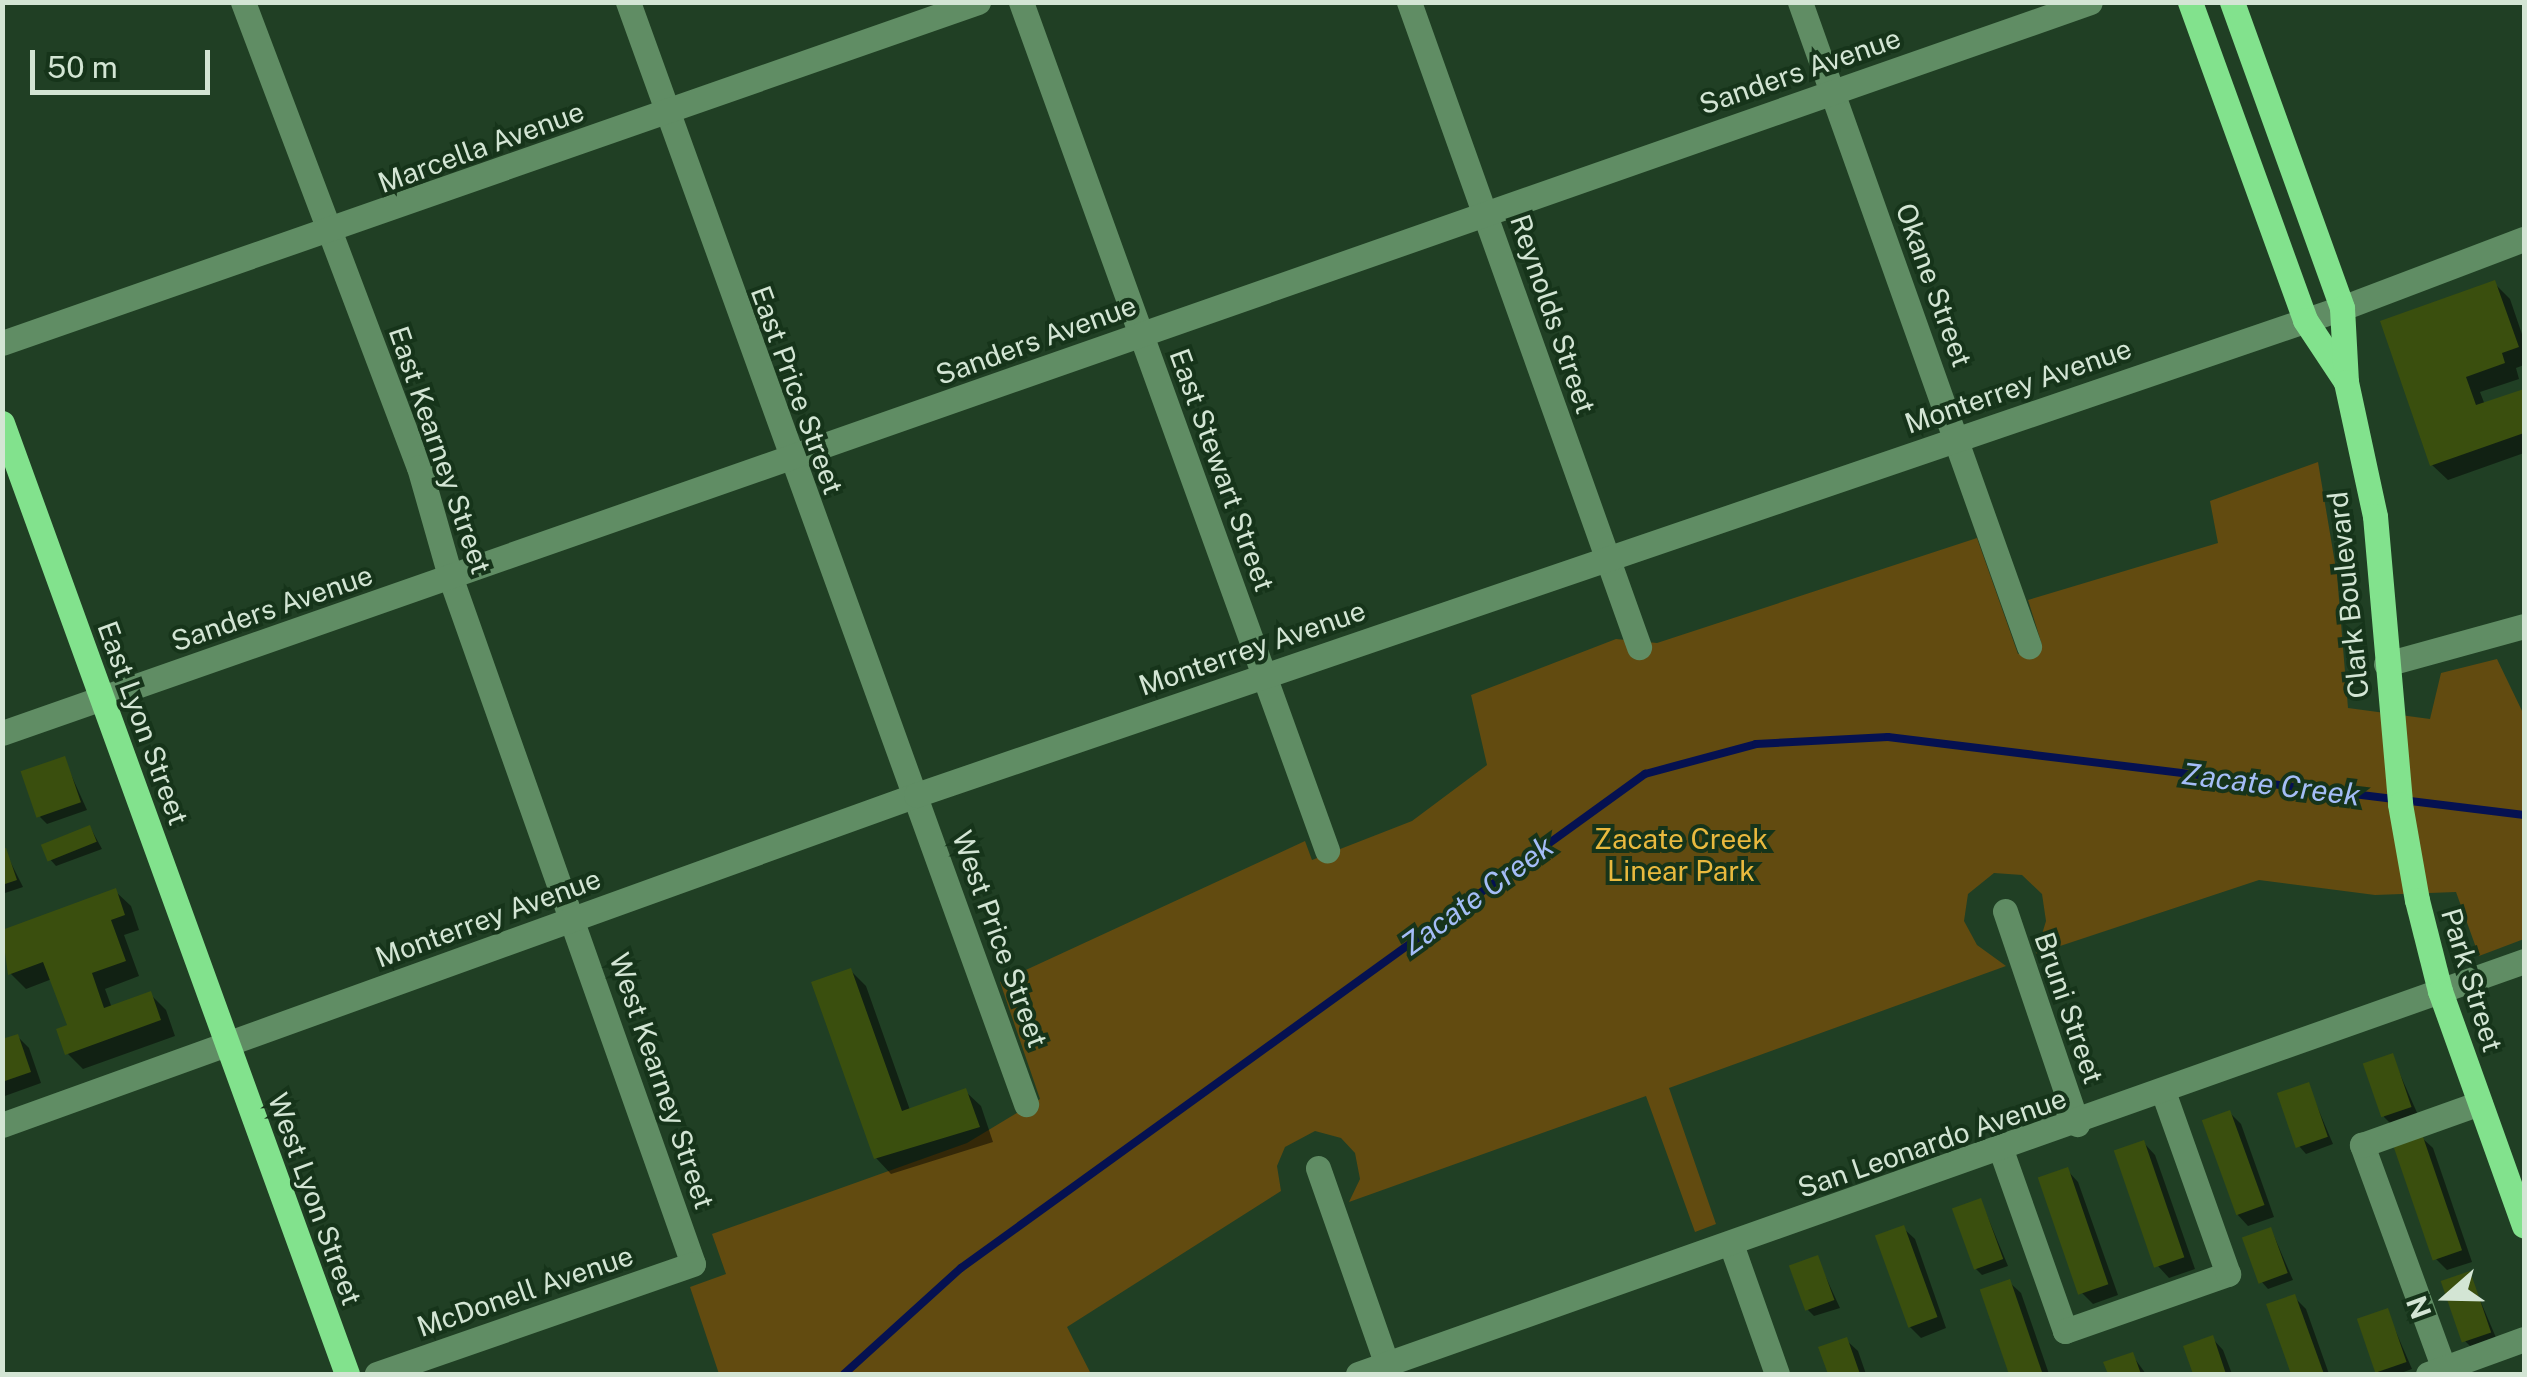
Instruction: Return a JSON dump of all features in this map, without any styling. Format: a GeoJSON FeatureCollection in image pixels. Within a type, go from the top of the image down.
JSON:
{"type":"FeatureCollection","features":[{"type":"Feature","properties":{"kind":"main road","name":"Clark Boulevard"},"geometry":{"type":"LineString","coordinates":[[2190,2],[2305,320],[2346,382]]}},
{"type":"Feature","properties":{"kind":"main road","name":"Clark Boulevard"},"geometry":{"type":"LineString","coordinates":[[2232,2],[2342,308],[2346,382],[2375,516],[2400,804]]}},
{"type":"Feature","properties":{"kind":"main road","name":"East Lyon Street"},"geometry":{"type":"LineString","coordinates":[[2,424],[227,1044]]}},
{"type":"Feature","properties":{"kind":"main road","name":"Park Street"},"geometry":{"type":"LineString","coordinates":[[2400,804],[2417,900],[2440,992],[2524,1224]]}},
{"type":"Feature","properties":{"kind":"main road","name":"West Lyon Street"},"geometry":{"type":"LineString","coordinates":[[227,1044],[347,1374]]}},
{"type":"Feature","properties":{"kind":"street","name":"East Kearney Street"},"geometry":{"type":"LineString","coordinates":[[243,2],[420,468],[452,579],[575,919]]}},
{"type":"Feature","properties":{"kind":"street","name":"East Price Street"},"geometry":{"type":"LineString","coordinates":[[628,2],[790,460],[916,795]]}},
{"type":"Feature","properties":{"kind":"street","name":"Marcella Avenue"},"geometry":{"type":"LineString","coordinates":[[2,343],[332,232],[978,2]]}},
{"type":"Feature","properties":{"kind":"street","name":"East Stewart Street"},"geometry":{"type":"LineString","coordinates":[[1020,2],[1327,850]]}},
{"type":"Feature","properties":{"kind":"street","name":"Reynolds Street"},"geometry":{"type":"LineString","coordinates":[[1409,2],[1639,647]]}},
{"type":"Feature","properties":{"kind":"street","name":"Okane Street"},"geometry":{"type":"LineString","coordinates":[[1800,2],[2030,646]]}},
{"type":"Feature","properties":{"kind":"street","name":"Sanders Avenue"},"geometry":{"type":"LineString","coordinates":[[2,733],[452,579],[2090,2]]}},
{"type":"Feature","properties":{"kind":"street","name":"Monterrey Avenue"},"geometry":{"type":"LineString","coordinates":[[2,1125],[916,795],[2342,308],[2524,239]]}},
{"type":"Feature","properties":{"kind":"street"},"geometry":{"type":"LineString","coordinates":[[2386,664],[2524,626]]}},
{"type":"Feature","properties":{"kind":"street","name":"West Price Street"},"geometry":{"type":"LineString","coordinates":[[916,795],[1026,1104]]}},
{"type":"Feature","properties":{"kind":"street","name":"Bruni Street"},"geometry":{"type":"LineString","coordinates":[[2005,911],[2077,1124]]}},
{"type":"Feature","properties":{"kind":"street","name":"West Kearney Street"},"geometry":{"type":"LineString","coordinates":[[575,919],[693,1264]]}},
{"type":"Feature","properties":{"kind":"street","name":"San Leonardo Avenue"},"geometry":{"type":"LineString","coordinates":[[1358,1374],[1388,1370],[1731,1244],[2164,1094],[2524,961]]}},
{"type":"Feature","properties":{"kind":"street"},"geometry":{"type":"LineString","coordinates":[[2002,1150],[2065,1331],[2228,1274],[2164,1094]]}},
{"type":"Feature","properties":{"kind":"street"},"geometry":{"type":"LineString","coordinates":[[2480,1103],[2362,1144],[2436,1372],[2524,1340]]}},
{"type":"Feature","properties":{"kind":"street"},"geometry":{"type":"LineString","coordinates":[[1318,1168],[1388,1370]]}},
{"type":"Feature","properties":{"kind":"street"},"geometry":{"type":"LineString","coordinates":[[1731,1244],[1777,1374]]}},
{"type":"Feature","properties":{"kind":"street","name":"McDonell Avenue"},"geometry":{"type":"LineString","coordinates":[[377,1374],[693,1264]]}},
{"type":"Feature","properties":{"kind":"green space","name":"Zacate Creek Linear Park"},"geometry":{"type":"Polygon","coordinates":[[[2318,462],[2337,575],[2348,708],[2430,719],[2441,673],[2497,659],[2524,715],[2524,939],[2479,956],[2456,892],[2375,895],[2259,880],[2036,954],[2046,921],[2042,894],[2022,875],[1994,873],[1968,894],[1964,921],[1977,945],[2006,966],[1669,1088],[1716,1224],[1695,1232],[1646,1096],[1349,1202],[1360,1179],[1355,1153],[1341,1138],[1315,1131],[1285,1147],[1277,1166],[1281,1191],[1067,1327],[1091,1374],[719,1374],[690,1287],[726,1274],[712,1234],[967,1143],[1040,1099],[1000,982],[1305,841],[1312,860],[1412,821],[1487,765],[1471,695],[1616,639],[1657,643],[1977,538],[2018,654],[2042,645],[2028,600],[2218,543],[2210,501],[2318,462]]]}},
{"type":"Feature","properties":{"kind":"building"},"geometry":{"type":"Polygon","coordinates":[[[2495,280],[2519,347],[2502,353],[2505,363],[2466,377],[2476,405],[2524,389],[2524,433],[2430,466],[2380,321],[2495,280]]]}},
{"type":"Feature","properties":{"kind":"building"},"geometry":{"type":"Polygon","coordinates":[[[65,756],[81,802],[37,818],[21,771],[65,756]]]}},
{"type":"Feature","properties":{"kind":"building"},"geometry":{"type":"Polygon","coordinates":[[[90,825],[97,842],[48,862],[41,845],[90,825]]]}},
{"type":"Feature","properties":{"kind":"building"},"geometry":{"type":"Polygon","coordinates":[[[6,848],[17,880],[2,885],[2,849],[6,848]]]}},
{"type":"Feature","properties":{"kind":"building"},"geometry":{"type":"Polygon","coordinates":[[[116,888],[125,915],[111,920],[126,961],[92,973],[104,1008],[151,991],[161,1020],[65,1055],[56,1029],[67,1025],[43,962],[8,975],[2,930],[116,888]]]}},
{"type":"Feature","properties":{"kind":"building"},"geometry":{"type":"Polygon","coordinates":[[[851,968],[902,1111],[966,1088],[980,1127],[874,1159],[811,982],[851,968]]]}},
{"type":"Feature","properties":{"kind":"building"},"geometry":{"type":"Polygon","coordinates":[[[18,1034],[31,1072],[2,1082],[2,1039],[18,1034]]]}},
{"type":"Feature","properties":{"kind":"building"},"geometry":{"type":"Polygon","coordinates":[[[2393,1053],[2412,1107],[2381,1117],[2363,1063],[2393,1053]]]}},
{"type":"Feature","properties":{"kind":"building"},"geometry":{"type":"Polygon","coordinates":[[[2309,1082],[2328,1137],[2296,1148],[2277,1093],[2309,1082]]]}},
{"type":"Feature","properties":{"kind":"building"},"geometry":{"type":"Polygon","coordinates":[[[2230,1110],[2265,1205],[2236,1215],[2202,1120],[2230,1110]]]}},
{"type":"Feature","properties":{"kind":"building"},"geometry":{"type":"Polygon","coordinates":[[[2422,1134],[2462,1250],[2433,1260],[2393,1144],[2422,1134]]]}},
{"type":"Feature","properties":{"kind":"building"},"geometry":{"type":"Polygon","coordinates":[[[2144,1140],[2184,1257],[2154,1268],[2114,1150],[2144,1140]]]}},
{"type":"Feature","properties":{"kind":"building"},"geometry":{"type":"Polygon","coordinates":[[[2068,1167],[2108,1284],[2078,1295],[2038,1177],[2068,1167]]]}},
{"type":"Feature","properties":{"kind":"building"},"geometry":{"type":"Polygon","coordinates":[[[1981,1198],[2003,1259],[1974,1270],[1952,1209],[1981,1198]]]}},
{"type":"Feature","properties":{"kind":"building"},"geometry":{"type":"Polygon","coordinates":[[[1904,1225],[1938,1317],[1908,1328],[1875,1236],[1904,1225]]]}},
{"type":"Feature","properties":{"kind":"building"},"geometry":{"type":"Polygon","coordinates":[[[2271,1227],[2288,1273],[2259,1284],[2242,1238],[2271,1227]]]}},
{"type":"Feature","properties":{"kind":"building"},"geometry":{"type":"Polygon","coordinates":[[[1818,1255],[1834,1300],[1805,1311],[1789,1266],[1818,1255]]]}},
{"type":"Feature","properties":{"kind":"building"},"geometry":{"type":"Polygon","coordinates":[[[2470,1271],[2491,1332],[2462,1343],[2441,1281],[2470,1271]]]}},
{"type":"Feature","properties":{"kind":"building"},"geometry":{"type":"Polygon","coordinates":[[[2010,1279],[2043,1374],[2009,1374],[1980,1289],[2010,1279]]]}},
{"type":"Feature","properties":{"kind":"building"},"geometry":{"type":"Polygon","coordinates":[[[2295,1294],[2324,1374],[2291,1374],[2266,1304],[2295,1294]]]}},
{"type":"Feature","properties":{"kind":"building"},"geometry":{"type":"Polygon","coordinates":[[[2388,1308],[2407,1362],[2375,1373],[2357,1319],[2388,1308]]]}},
{"type":"Feature","properties":{"kind":"building"},"geometry":{"type":"Polygon","coordinates":[[[2213,1335],[2226,1374],[2193,1374],[2183,1346],[2213,1335]]]}},
{"type":"Feature","properties":{"kind":"building"},"geometry":{"type":"Polygon","coordinates":[[[1847,1337],[1860,1374],[1828,1374],[1818,1347],[1847,1337]]]}},
{"type":"Feature","properties":{"kind":"building"},"geometry":{"type":"Polygon","coordinates":[[[2133,1352],[2141,1374],[2108,1374],[2103,1362],[2133,1352]]]}},
{"type":"Feature","properties":{"kind":"waterway","name":"Zacate Creek"},"geometry":{"type":"LineString","coordinates":[[844,1374],[961,1268],[1645,774],[1756,744],[1888,737],[2524,815]]}}]}
